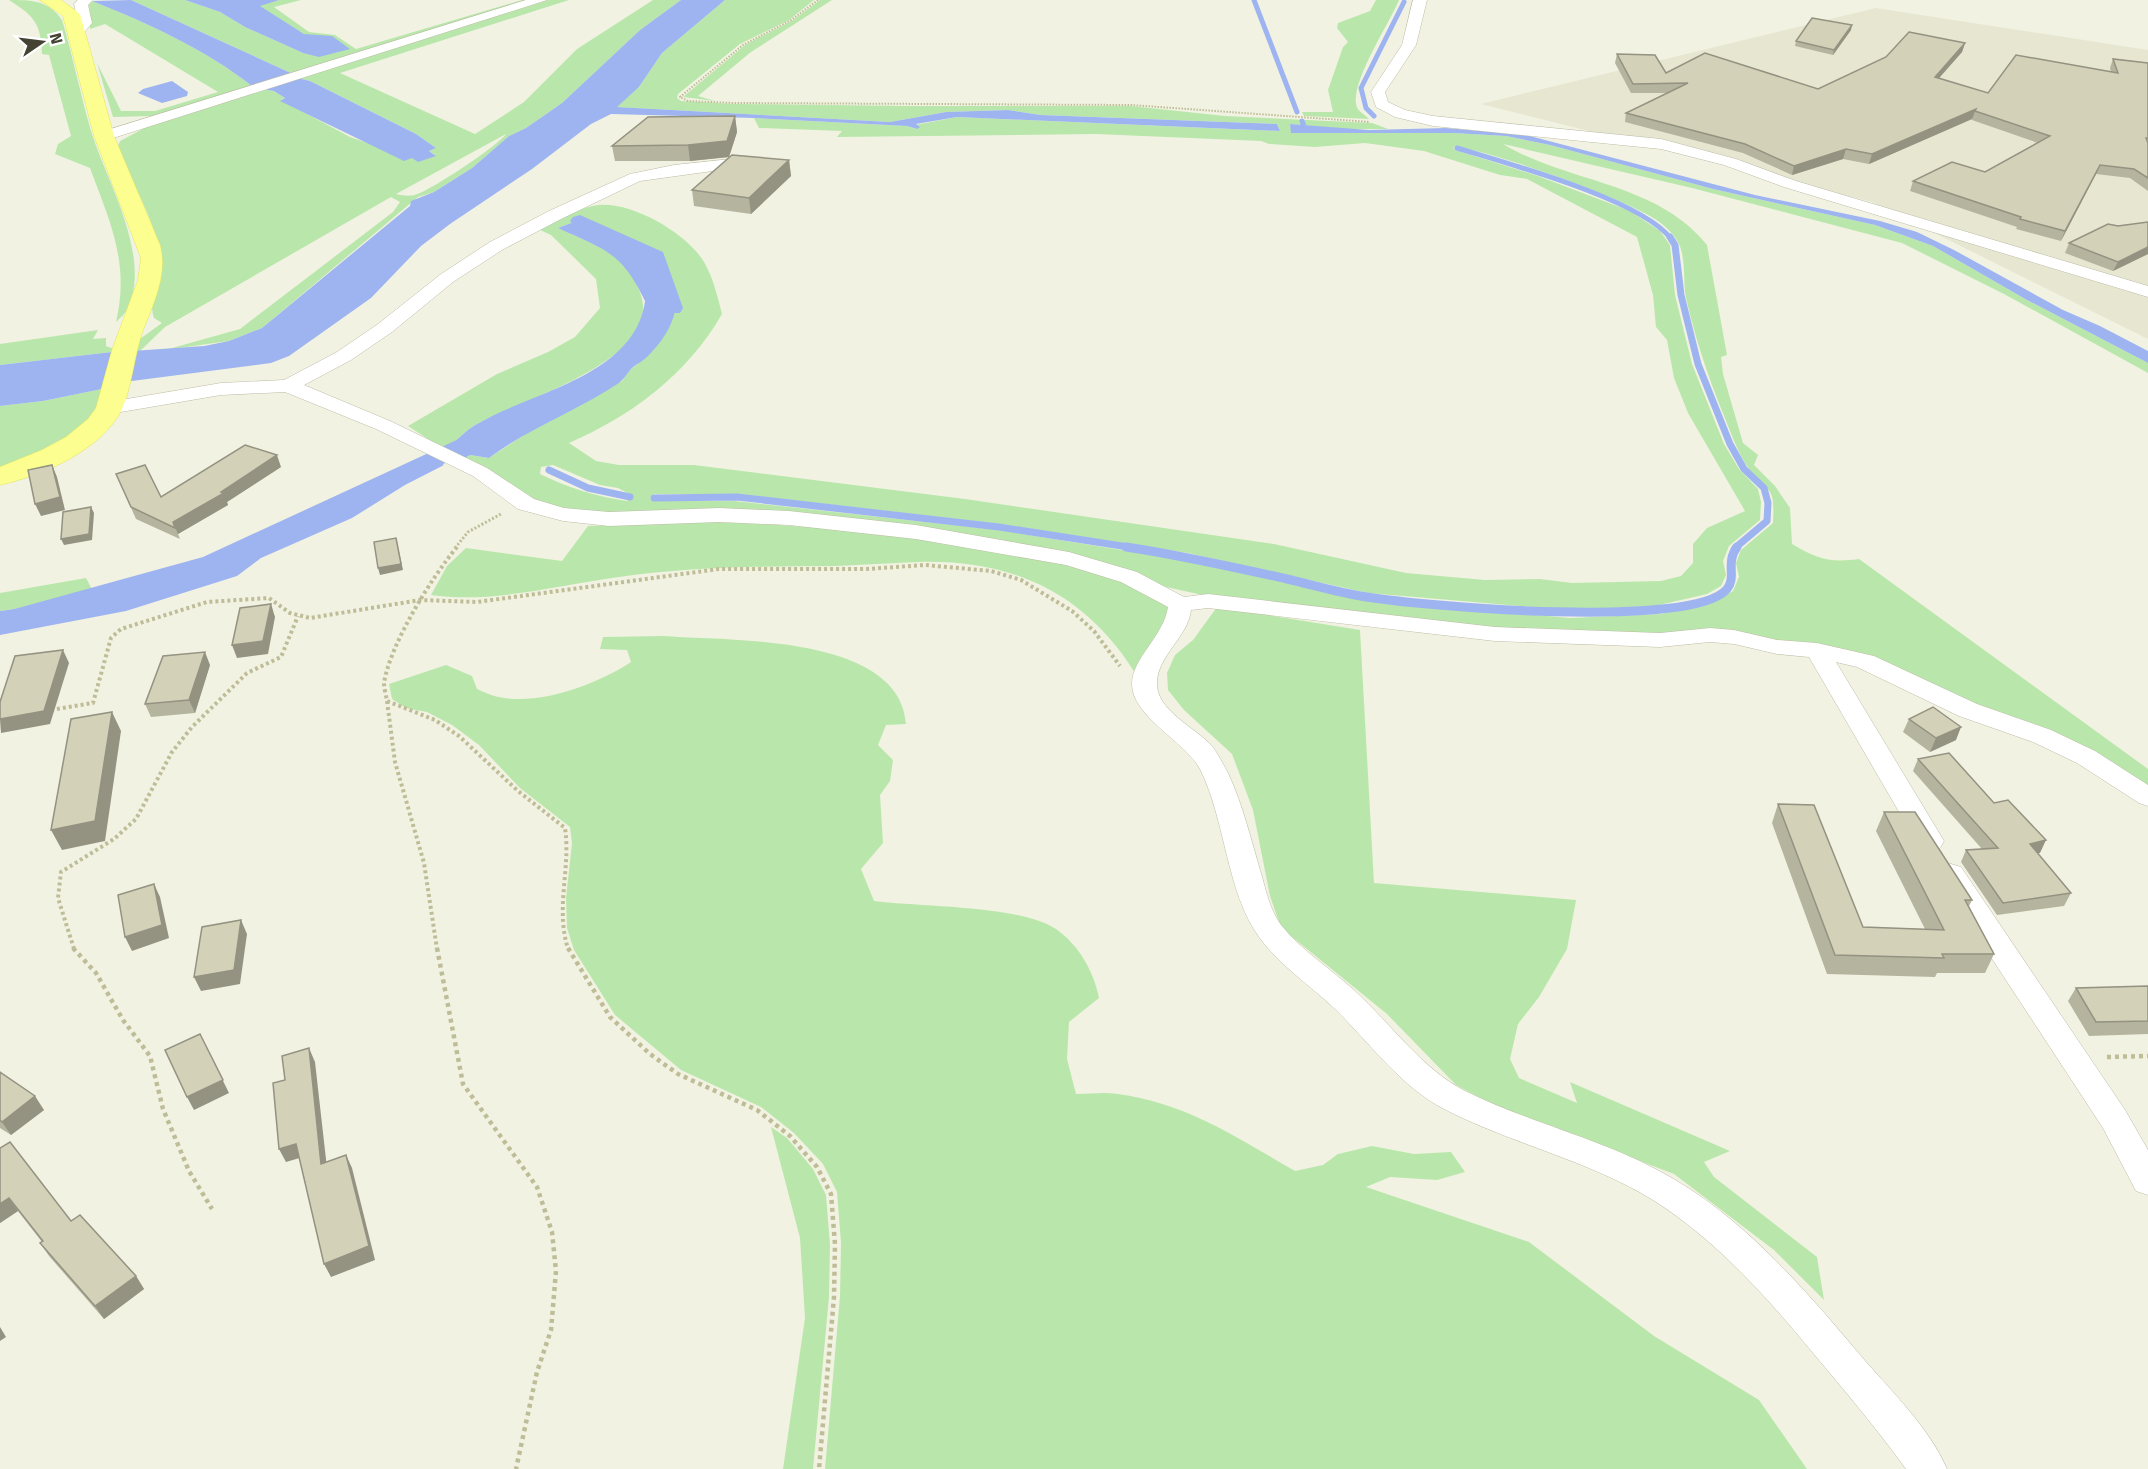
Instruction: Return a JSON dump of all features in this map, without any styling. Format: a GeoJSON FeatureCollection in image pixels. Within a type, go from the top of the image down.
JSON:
{"type":"FeatureCollection","features":[{"type":"Feature","properties":{"kind":"main road"},"geometry":{"type":"LineString","coordinates":[[0,477],[52,456],[75,443],[97,425],[110,399],[124,350],[150,280],[152,258],[124,178],[104,136],[71,14],[49,0]]}},
{"type":"Feature","properties":{"kind":"street"},"geometry":{"type":"LineString","coordinates":[[77,32],[85,23],[81,4],[86,0]]}},
{"type":"Feature","properties":{"kind":"street"},"geometry":{"type":"LineString","coordinates":[[104,136],[540,0]]}},
{"type":"Feature","properties":{"kind":"street"},"geometry":{"type":"LineString","coordinates":[[1420,0],[1409,45],[1378,92],[1381,104],[1400,114],[1449,123],[1661,144],[1693,151],[1790,184],[2148,292]]}},
{"type":"Feature","properties":{"kind":"street"},"geometry":{"type":"LineString","coordinates":[[288,386],[344,356],[385,328],[447,278],[496,246],[546,219],[636,177],[664,171],[750,162]]}},
{"type":"Feature","properties":{"kind":"street"},"geometry":{"type":"LineString","coordinates":[[110,399],[221,389],[288,386],[383,425],[480,472],[526,504],[588,518],[719,515],[867,525],[986,543],[1069,559],[1129,577],[1151,586],[1180,604],[1208,601],[1495,634],[1660,640],[1710,635],[1734,637],[1776,647],[1817,650],[1865,661],[1968,710],[2042,736],[2086,757],[2148,797]]}},
{"type":"Feature","properties":{"kind":"street"},"geometry":{"type":"LineString","coordinates":[[1180,604],[1180,619],[1146,674],[1145,693],[1208,759],[1229,810],[1256,906],[1267,927],[1282,946],[1341,996],[1426,1082],[1450,1098],[1570,1145],[1635,1175],[1663,1190],[1718,1229],[1757,1264],[1804,1316],[1928,1469]]}},
{"type":"Feature","properties":{"kind":"street"},"geometry":{"type":"LineString","coordinates":[[1817,650],[1931,844],[2114,1119],[2148,1182]]}},
{"type":"Feature","properties":{"kind":"path"},"geometry":{"type":"LineString","coordinates":[[818,0],[791,20],[743,45],[680,97],[688,101],[725,103],[1131,105],[1187,111],[1378,122]]}},
{"type":"Feature","properties":{"kind":"path"},"geometry":{"type":"LineString","coordinates":[[516,1469],[537,1372],[551,1330],[556,1271],[552,1232],[537,1187],[463,1084],[443,992],[424,863],[395,762],[384,684],[388,666],[420,600],[439,569],[468,532],[487,520],[526,504]]}},
{"type":"Feature","properties":{"kind":"path"},"geometry":{"type":"LineString","coordinates":[[42,711],[93,703],[111,638],[121,629],[207,602],[269,598],[298,616],[332,615],[420,600],[477,602],[638,578],[719,569],[867,569],[925,565],[991,571],[1021,580],[1072,611],[1094,631],[1132,682],[1145,693]]}},
{"type":"Feature","properties":{"kind":"path"},"geometry":{"type":"LineString","coordinates":[[212,1209],[189,1171],[163,1109],[150,1056],[123,1020],[96,974],[71,946],[58,898],[61,872],[114,839],[136,819],[172,752],[247,673],[281,657],[298,616]]}},
{"type":"Feature","properties":{"kind":"path"},"geometry":{"type":"LineString","coordinates":[[387,701],[403,711],[424,715],[448,728],[475,748],[516,790],[565,828],[567,843],[561,899],[562,929],[569,952],[610,1017],[650,1053],[678,1074],[757,1110],[790,1136],[818,1167],[831,1194],[835,1244],[831,1356],[819,1469]]}},
{"type":"Feature","properties":{"kind":"shaded area"},"geometry":{"type":"Polygon","coordinates":[[[1876,8],[2148,50],[2148,339],[1872,202],[1481,104],[1876,8]]]}},
{"type":"Feature","properties":{"kind":"green space"},"geometry":{"type":"Polygon","coordinates":[[[9,0],[38,2],[51,8],[62,20],[91,131],[116,195],[131,242],[134,287],[127,310],[116,322],[121,281],[111,225],[90,168],[55,154],[58,144],[71,136],[49,55],[42,54],[40,35],[34,21],[25,11],[9,0]]]}},
{"type":"Feature","properties":{"kind":"green space"},"geometry":{"type":"Polygon","coordinates":[[[131,0],[185,0],[220,12],[245,27],[303,53],[304,34],[259,7],[261,4],[279,0],[301,0],[274,7],[309,32],[335,35],[356,49],[522,0],[532,0],[293,74],[131,0]]]}},
{"type":"Feature","properties":{"kind":"green space"},"geometry":{"type":"Polygon","coordinates":[[[548,0],[569,0],[340,73],[475,134],[524,102],[577,49],[653,0],[681,0],[640,30],[562,103],[526,128],[509,136],[472,168],[434,192],[418,197],[262,328],[229,341],[165,350],[240,329],[393,212],[400,202],[391,197],[165,327],[139,352],[132,351],[137,341],[162,323],[154,318],[152,311],[160,259],[149,217],[116,151],[120,141],[158,121],[261,89],[274,91],[285,98],[281,100],[350,137],[412,158],[435,155],[429,151],[436,148],[416,134],[310,81],[298,78],[548,0]],[[506,134],[396,194],[411,196],[428,189],[466,166],[506,134]]]}},
{"type":"Feature","properties":{"kind":"green space"},"geometry":{"type":"Polygon","coordinates":[[[725,0],[814,0],[789,20],[740,44],[678,94],[677,98],[681,101],[734,104],[1131,106],[1225,116],[1372,123],[1388,129],[1343,129],[1290,124],[1292,133],[1453,133],[1506,136],[1550,145],[1713,189],[1875,225],[1933,246],[2027,300],[2148,363],[2148,373],[2004,294],[1902,243],[1692,188],[1503,144],[1528,157],[1638,196],[1663,208],[1687,224],[1707,245],[1727,355],[1721,357],[1723,374],[1743,443],[1758,455],[1754,465],[1775,486],[1790,508],[1792,544],[1824,559],[1859,559],[2148,769],[2148,789],[1867,657],[1658,635],[1495,629],[1207,596],[868,521],[590,514],[531,501],[465,458],[470,455],[489,458],[527,433],[622,381],[631,369],[647,357],[663,270],[625,240],[589,226],[582,228],[571,223],[558,228],[617,257],[628,270],[639,290],[643,315],[632,337],[612,356],[585,374],[477,424],[445,450],[408,426],[497,374],[548,352],[575,337],[600,308],[596,279],[551,235],[538,229],[579,210],[607,205],[622,207],[655,220],[670,229],[696,251],[707,268],[722,314],[708,336],[675,375],[614,420],[569,443],[596,461],[619,465],[694,465],[965,499],[1274,544],[1406,573],[1485,580],[1540,579],[1572,583],[1661,581],[1681,576],[1693,563],[1693,544],[1707,528],[1745,511],[1688,413],[1674,378],[1667,340],[1656,327],[1653,295],[1637,237],[1527,179],[1500,175],[1424,151],[1365,143],[1315,147],[1269,144],[1261,141],[1096,134],[837,137],[842,131],[759,128],[754,118],[907,126],[916,129],[915,125],[957,117],[1280,131],[1277,124],[1041,115],[1008,110],[946,112],[890,122],[616,107],[639,87],[662,53],[725,0]],[[1453,147],[1455,150],[1538,176],[1630,211],[1660,231],[1670,245],[1675,295],[1692,364],[1724,444],[1739,469],[1758,489],[1761,502],[1760,520],[1729,546],[1723,561],[1726,575],[1721,586],[1707,594],[1655,606],[1567,610],[1368,593],[1188,553],[1000,524],[739,494],[654,494],[650,498],[653,501],[735,501],[998,530],[1184,560],[1271,577],[1366,600],[1570,618],[1661,614],[1716,601],[1733,591],[1739,577],[1736,563],[1741,550],[1773,523],[1773,502],[1770,492],[1749,469],[1741,455],[1711,383],[1686,298],[1683,257],[1677,241],[1670,231],[1658,221],[1619,201],[1495,156],[1453,147]],[[553,465],[541,467],[540,474],[604,497],[627,501],[633,496],[618,488],[600,485],[553,465]]]}},
{"type":"Feature","properties":{"kind":"green space"},"geometry":{"type":"Polygon","coordinates":[[[820,0],[832,0],[751,52],[698,96],[715,101],[683,97],[745,45],[793,20],[820,0]]]}},
{"type":"Feature","properties":{"kind":"green space"},"geometry":{"type":"Polygon","coordinates":[[[1376,0],[1399,0],[1363,71],[1358,86],[1356,99],[1358,109],[1369,119],[1304,116],[1302,112],[1333,112],[1328,90],[1343,47],[1348,42],[1337,28],[1338,23],[1370,11],[1376,0]]]}},
{"type":"Feature","properties":{"kind":"green space"},"geometry":{"type":"Polygon","coordinates":[[[92,1],[175,38],[215,60],[252,86],[152,116],[113,117],[97,63],[121,111],[155,111],[218,92],[105,24],[90,29],[89,3],[92,1]]]}},
{"type":"Feature","properties":{"kind":"green space"},"geometry":{"type":"Polygon","coordinates":[[[98,330],[93,339],[106,338],[106,346],[120,351],[0,365],[0,344],[98,330]]]}},
{"type":"Feature","properties":{"kind":"green space"},"geometry":{"type":"Polygon","coordinates":[[[107,388],[90,426],[0,471],[0,406],[43,401],[107,388]]]}},
{"type":"Feature","properties":{"kind":"green space"},"geometry":{"type":"Polygon","coordinates":[[[711,522],[813,527],[882,534],[1026,555],[1089,570],[1140,589],[1172,611],[1135,673],[1115,645],[1093,621],[1069,602],[1043,586],[985,567],[952,563],[918,562],[700,569],[619,577],[501,595],[454,597],[431,595],[447,566],[466,548],[562,561],[588,526],[711,522]]]}},
{"type":"Feature","properties":{"kind":"green space"},"geometry":{"type":"Polygon","coordinates":[[[86,578],[96,597],[0,611],[0,593],[86,578]]]}},
{"type":"Feature","properties":{"kind":"green space"},"geometry":{"type":"Polygon","coordinates":[[[1217,607],[1360,630],[1374,883],[1576,900],[1567,949],[1539,997],[1518,1024],[1510,1059],[1519,1078],[1577,1103],[1570,1082],[1730,1151],[1704,1162],[1714,1177],[1817,1257],[1824,1300],[1774,1250],[1674,1174],[1493,1105],[1456,1085],[1387,1014],[1281,928],[1270,896],[1253,810],[1232,754],[1184,710],[1168,690],[1167,673],[1175,655],[1193,640],[1217,607]]]}},
{"type":"Feature","properties":{"kind":"green space"},"geometry":{"type":"Polygon","coordinates":[[[663,636],[767,642],[807,648],[844,658],[875,673],[897,695],[906,724],[886,725],[878,745],[893,760],[890,781],[880,795],[883,843],[861,869],[874,901],[968,908],[1018,915],[1039,921],[1064,935],[1078,951],[1089,969],[1099,998],[1069,1022],[1067,1059],[1076,1094],[1118,1094],[1167,1105],[1232,1134],[1295,1171],[1323,1165],[1338,1154],[1372,1146],[1414,1154],[1451,1152],[1465,1172],[1437,1180],[1390,1177],[1366,1187],[1529,1242],[1654,1336],[1759,1400],[1807,1469],[825,1469],[840,1296],[841,1243],[837,1192],[823,1164],[794,1133],[761,1107],[681,1070],[615,1015],[574,950],[567,928],[566,898],[572,843],[570,827],[520,788],[479,745],[452,725],[427,712],[406,708],[392,699],[389,684],[446,665],[472,676],[477,689],[494,696],[515,699],[550,696],[602,678],[631,662],[627,650],[600,649],[603,637],[663,636]]]}},
{"type":"Feature","properties":{"kind":"green space"},"geometry":{"type":"Polygon","coordinates":[[[771,1127],[787,1138],[813,1169],[826,1195],[830,1245],[829,1297],[813,1469],[783,1469],[805,1318],[800,1238],[771,1127]]]}},
{"type":"Feature","properties":{"kind":"water"},"geometry":{"type":"Polygon","coordinates":[[[131,0],[293,74],[252,86],[215,60],[175,38],[92,1],[131,0]]]}},
{"type":"Feature","properties":{"kind":"water"},"geometry":{"type":"Polygon","coordinates":[[[185,0],[279,0],[260,6],[304,34],[332,36],[350,49],[319,57],[303,53],[245,27],[220,12],[185,0]]]}},
{"type":"Feature","properties":{"kind":"water"},"geometry":{"type":"Polygon","coordinates":[[[681,0],[725,0],[662,53],[639,87],[617,107],[890,122],[946,112],[1008,110],[1041,115],[1277,124],[1280,131],[957,117],[916,124],[920,127],[917,129],[907,126],[754,118],[611,114],[591,124],[532,169],[450,224],[421,246],[371,298],[289,356],[271,363],[124,382],[132,351],[204,346],[229,341],[262,328],[410,206],[411,201],[434,192],[472,168],[509,136],[526,128],[562,103],[640,30],[681,0]]]}},
{"type":"Feature","properties":{"kind":"water"},"geometry":{"type":"Polygon","coordinates":[[[298,78],[310,81],[416,134],[436,148],[429,151],[436,156],[418,162],[412,158],[404,161],[280,101],[285,98],[274,91],[261,89],[298,78]]]}},
{"type":"Feature","properties":{"kind":"water"},"geometry":{"type":"Polygon","coordinates":[[[172,81],[188,92],[187,96],[162,103],[138,93],[143,89],[172,81]]]}},
{"type":"Feature","properties":{"kind":"water"},"geometry":{"type":"Polygon","coordinates":[[[1290,124],[1369,130],[1446,128],[1526,135],[1755,195],[1880,221],[1917,232],[2063,310],[2148,351],[2148,363],[2027,300],[1933,246],[1875,225],[1713,189],[1550,145],[1506,136],[1453,133],[1291,133],[1290,124]]]}},
{"type":"Feature","properties":{"kind":"water"},"geometry":{"type":"Polygon","coordinates":[[[571,223],[582,228],[595,228],[610,232],[631,243],[663,271],[671,284],[675,297],[675,310],[671,324],[649,355],[631,369],[619,383],[504,447],[489,458],[470,455],[465,458],[445,450],[477,424],[578,379],[602,364],[622,347],[637,327],[645,301],[636,284],[628,272],[610,254],[558,228],[571,223]]]}},
{"type":"Feature","properties":{"kind":"water"},"geometry":{"type":"Polygon","coordinates":[[[120,351],[107,388],[43,401],[0,406],[0,365],[120,351]]]}},
{"type":"Feature","properties":{"kind":"water"},"geometry":{"type":"Polygon","coordinates":[[[431,458],[444,465],[405,485],[352,518],[261,558],[237,576],[126,611],[0,635],[0,611],[80,600],[167,583],[254,549],[292,526],[373,490],[431,458]]]}},
{"type":"Feature","properties":{"kind":"building"},"geometry":{"type":"Polygon","coordinates":[[[1812,18],[1852,25],[1834,50],[1796,41],[1812,18]]]}},
{"type":"Feature","properties":{"kind":"building"},"geometry":{"type":"Polygon","coordinates":[[[1909,32],[1965,43],[1935,77],[1988,93],[2016,55],[2118,73],[2113,59],[2148,63],[2148,138],[2146,138],[2148,178],[2134,169],[2100,165],[2065,231],[2020,219],[2021,217],[1913,181],[1952,162],[1985,172],[2050,136],[1975,111],[1976,109],[1872,154],[1846,149],[1794,166],[1745,144],[1626,113],[1688,83],[1633,84],[1617,54],[1655,55],[1666,73],[1705,53],[1818,89],[1886,57],[1909,32]]]}},
{"type":"Feature","properties":{"kind":"building"},"geometry":{"type":"Polygon","coordinates":[[[735,116],[727,141],[688,145],[612,146],[648,117],[735,116]]]}},
{"type":"Feature","properties":{"kind":"building"},"geometry":{"type":"Polygon","coordinates":[[[732,155],[789,160],[749,198],[692,190],[732,155]]]}},
{"type":"Feature","properties":{"kind":"building"},"geometry":{"type":"Polygon","coordinates":[[[2148,222],[2148,247],[2118,262],[2069,243],[2108,224],[2118,226],[2148,222]]]}},
{"type":"Feature","properties":{"kind":"building"},"geometry":{"type":"Polygon","coordinates":[[[245,445],[277,455],[221,492],[224,493],[173,522],[175,528],[131,507],[116,474],[145,465],[161,497],[245,445]]]}},
{"type":"Feature","properties":{"kind":"building"},"geometry":{"type":"Polygon","coordinates":[[[52,465],[60,497],[35,504],[28,470],[52,465]]]}},
{"type":"Feature","properties":{"kind":"building"},"geometry":{"type":"Polygon","coordinates":[[[91,507],[89,534],[61,539],[63,512],[91,507]]]}},
{"type":"Feature","properties":{"kind":"building"},"geometry":{"type":"Polygon","coordinates":[[[396,538],[401,564],[378,568],[374,542],[396,538]]]}},
{"type":"Feature","properties":{"kind":"building"},"geometry":{"type":"Polygon","coordinates":[[[271,604],[263,641],[232,645],[240,608],[271,604]]]}},
{"type":"Feature","properties":{"kind":"building"},"geometry":{"type":"Polygon","coordinates":[[[63,650],[44,711],[0,719],[0,702],[15,656],[63,650]]]}},
{"type":"Feature","properties":{"kind":"building"},"geometry":{"type":"Polygon","coordinates":[[[205,652],[189,700],[145,704],[163,656],[205,652]]]}},
{"type":"Feature","properties":{"kind":"building"},"geometry":{"type":"Polygon","coordinates":[[[1933,707],[1961,727],[1936,738],[1909,719],[1933,707]]]}},
{"type":"Feature","properties":{"kind":"building"},"geometry":{"type":"Polygon","coordinates":[[[112,712],[95,821],[51,830],[71,719],[112,712]]]}},
{"type":"Feature","properties":{"kind":"building"},"geometry":{"type":"Polygon","coordinates":[[[1949,753],[1994,803],[2008,800],[2046,840],[2030,844],[2071,893],[2003,903],[1966,850],[1998,848],[1918,759],[1949,753]]]}},
{"type":"Feature","properties":{"kind":"building"},"geometry":{"type":"Polygon","coordinates":[[[1778,804],[1814,805],[1863,927],[1944,930],[1884,812],[1915,812],[1972,900],[1965,900],[1994,954],[1942,954],[1944,958],[1835,955],[1778,804]]]}},
{"type":"Feature","properties":{"kind":"building"},"geometry":{"type":"Polygon","coordinates":[[[154,884],[162,925],[125,937],[118,895],[154,884]]]}},
{"type":"Feature","properties":{"kind":"building"},"geometry":{"type":"Polygon","coordinates":[[[241,920],[234,970],[194,977],[202,927],[241,920]]]}},
{"type":"Feature","properties":{"kind":"building"},"geometry":{"type":"Polygon","coordinates":[[[2148,986],[2148,1021],[2096,1022],[2076,988],[2148,986]]]}},
{"type":"Feature","properties":{"kind":"building"},"geometry":{"type":"Polygon","coordinates":[[[200,1034],[223,1080],[187,1097],[165,1050],[200,1034]]]}},
{"type":"Feature","properties":{"kind":"building"},"geometry":{"type":"Polygon","coordinates":[[[309,1048],[321,1164],[346,1155],[369,1246],[324,1264],[296,1144],[279,1149],[273,1083],[285,1080],[282,1056],[309,1048]]]}},
{"type":"Feature","properties":{"kind":"building"},"geometry":{"type":"Polygon","coordinates":[[[0,1072],[35,1096],[2,1122],[0,1120],[0,1072]]]}},
{"type":"Feature","properties":{"kind":"building"},"geometry":{"type":"Polygon","coordinates":[[[10,1142],[71,1221],[80,1215],[136,1276],[95,1306],[40,1243],[43,1241],[9,1198],[0,1204],[0,1148],[10,1142]]]}},
{"type":"Feature","properties":{"kind":"waterway"},"geometry":{"type":"LineString","coordinates":[[1254,0],[1297,112]]}},
{"type":"Feature","properties":{"kind":"waterway"},"geometry":{"type":"LineString","coordinates":[[1374,116],[1366,108],[1361,88],[1404,2]]}},
{"type":"Feature","properties":{"kind":"waterway"},"geometry":{"type":"LineString","coordinates":[[1302,121],[1304,126]]}},
{"type":"Feature","properties":{"kind":"waterway"},"geometry":{"type":"LineString","coordinates":[[1457,148],[1539,173],[1604,197],[1633,210],[1656,225],[1671,239]]}},
{"type":"Feature","properties":{"kind":"waterway"},"geometry":{"type":"LineString","coordinates":[[580,221],[655,257],[672,308]]}},
{"type":"Feature","properties":{"kind":"waterway"},"geometry":{"type":"LineString","coordinates":[[1670,237],[1675,245],[1681,295],[1698,364],[1730,444],[1744,469],[1764,488],[1768,503],[1767,521],[1735,548]]}},
{"type":"Feature","properties":{"kind":"waterway"},"geometry":{"type":"LineString","coordinates":[[0,622],[213,563],[474,440]]}},
{"type":"Feature","properties":{"kind":"waterway"},"geometry":{"type":"LineString","coordinates":[[549,470],[588,488],[630,497]]}},
{"type":"Feature","properties":{"kind":"waterway"},"geometry":{"type":"LineString","coordinates":[[654,498],[737,497],[999,527],[1135,548]]}},
{"type":"Feature","properties":{"kind":"waterway"},"geometry":{"type":"LineString","coordinates":[[1126,547],[1367,597],[1442,605],[1555,612],[1664,609],[1704,601],[1727,589],[1731,580],[1732,559],[1737,547]]}}]}
